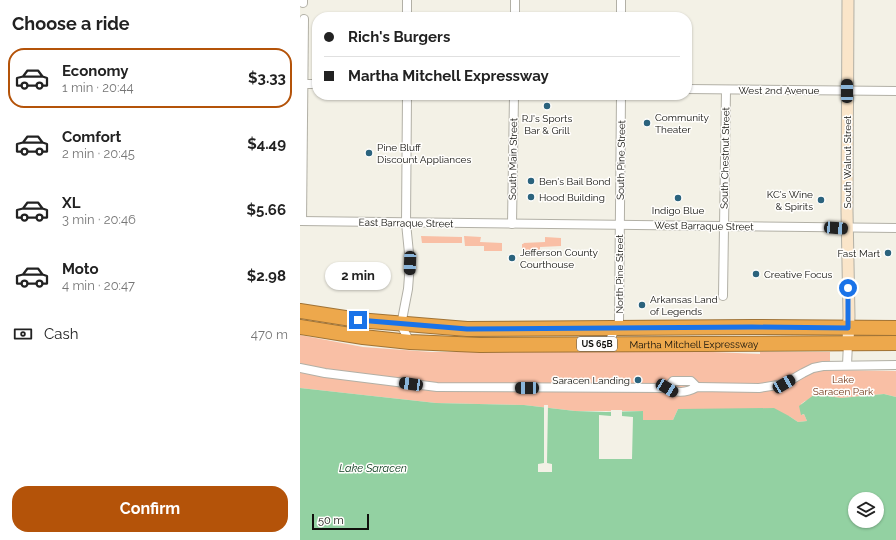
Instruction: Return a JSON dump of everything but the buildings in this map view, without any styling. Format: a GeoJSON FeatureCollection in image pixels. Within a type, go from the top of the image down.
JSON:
{"type":"FeatureCollection","features":[{"type":"Feature","properties":{"kind":"highway","name":"Martha Mitchell Expressway"},"geometry":{"type":"LineString","coordinates":[[300,311],[401,325],[467,329],[752,327],[896,328]]}},
{"type":"Feature","properties":{"kind":"highway","name":"Martha Mitchell Expressway"},"geometry":{"type":"LineString","coordinates":[[300,327],[362,337],[410,342],[480,345],[896,343]]}},
{"type":"Feature","properties":{"kind":"street"},"geometry":{"type":"LineString","coordinates":[[407,0],[407,12]]}},
{"type":"Feature","properties":{"kind":"street"},"geometry":{"type":"LineString","coordinates":[[515,0],[515,12]]}},
{"type":"Feature","properties":{"kind":"street"},"geometry":{"type":"LineString","coordinates":[[621,0],[621,12]]}},
{"type":"Feature","properties":{"kind":"street","name":"South Walnut Street"},"geometry":{"type":"LineString","coordinates":[[848,0],[848,343]]}},
{"type":"Feature","properties":{"kind":"street"},"geometry":{"type":"LineString","coordinates":[[301,221],[304,19]]}},
{"type":"Feature","properties":{"kind":"street","name":"West 2nd Avenue"},"geometry":{"type":"LineString","coordinates":[[692,89],[896,91]]}},
{"type":"Feature","properties":{"kind":"street","name":"South Chestnut Street"},"geometry":{"type":"LineString","coordinates":[[723,296],[726,90]]}},
{"type":"Feature","properties":{"kind":"street"},"geometry":{"type":"LineString","coordinates":[[407,100],[406,223],[409,247],[409,279],[401,325],[410,342]]}},
{"type":"Feature","properties":{"kind":"street","name":"South Main Street"},"geometry":{"type":"LineString","coordinates":[[512,224],[514,100]]}},
{"type":"Feature","properties":{"kind":"street","name":"South Pine Street"},"geometry":{"type":"LineString","coordinates":[[620,225],[621,100]]}},
{"type":"Feature","properties":{"kind":"street","name":"East Barraque Street"},"geometry":{"type":"LineString","coordinates":[[301,221],[512,224]]}},
{"type":"Feature","properties":{"kind":"street","name":"West Barraque Street"},"geometry":{"type":"LineString","coordinates":[[512,224],[896,228]]}},
{"type":"Feature","properties":{"kind":"street","name":"North Pine Street"},"geometry":{"type":"LineString","coordinates":[[609,344],[611,335],[616,329],[619,321],[620,225]]}},
{"type":"Feature","properties":{"kind":"street"},"geometry":{"type":"LineString","coordinates":[[847,365],[848,343]]}},
{"type":"Feature","properties":{"kind":"street"},"geometry":{"type":"LineString","coordinates":[[300,368],[325,373],[437,387],[667,388],[674,392],[688,392],[696,387],[759,388],[784,384],[813,368],[831,365],[896,365]]}},
{"type":"Feature","properties":{"kind":"green space"},"geometry":{"type":"Polygon","coordinates":[[[421,236],[462,237],[462,243],[422,243],[421,236]]]}},
{"type":"Feature","properties":{"kind":"green space"},"geometry":{"type":"Polygon","coordinates":[[[464,236],[481,237],[480,242],[502,243],[502,251],[484,251],[484,246],[465,246],[464,236]]]}},
{"type":"Feature","properties":{"kind":"green space"},"geometry":{"type":"Polygon","coordinates":[[[545,237],[561,238],[561,246],[540,247],[540,251],[522,251],[523,243],[545,242],[545,237]]]}},
{"type":"Feature","properties":{"kind":"green space","name":"Lake Saracen Park"},"geometry":{"type":"Polygon","coordinates":[[[300,335],[363,347],[431,352],[713,352],[760,354],[760,352],[830,352],[830,362],[827,362],[829,370],[896,371],[896,397],[884,394],[841,398],[829,396],[805,401],[801,404],[802,415],[804,414],[807,421],[798,422],[789,416],[678,409],[673,420],[643,420],[643,411],[575,411],[524,405],[436,403],[300,388],[300,335]]]}},
{"type":"Feature","properties":{"kind":"water","name":"Lake Saracen"},"geometry":{"type":"Polygon","coordinates":[[[300,388],[436,403],[524,405],[575,411],[643,411],[643,420],[673,420],[678,409],[774,408],[798,422],[807,421],[804,414],[801,415],[799,406],[815,394],[841,398],[884,394],[896,397],[896,540],[300,540],[300,388]]]}},
{"type":"Feature","properties":{"kind":"pier"},"geometry":{"type":"Polygon","coordinates":[[[544,405],[548,405],[547,463],[552,464],[552,472],[538,472],[538,464],[544,463],[544,405]]]}},
{"type":"Feature","properties":{"kind":"pier"},"geometry":{"type":"Polygon","coordinates":[[[611,410],[622,410],[622,416],[633,417],[632,459],[599,459],[599,415],[611,416],[611,410]]]}},
{"type":"Feature","properties":{"kind":"place","name":"RJ's Sports Bar & Grill"},"geometry":{"type":"Point","coordinates":[547,106]}},
{"type":"Feature","properties":{"kind":"place","name":"Community Theater"},"geometry":{"type":"Point","coordinates":[647,123]}},
{"type":"Feature","properties":{"kind":"place","name":"Pine Bluff Discount Appliances"},"geometry":{"type":"Point","coordinates":[369,153]}},
{"type":"Feature","properties":{"kind":"place","name":"Ben's Bail Bond"},"geometry":{"type":"Point","coordinates":[531,181]}},
{"type":"Feature","properties":{"kind":"place","name":"Hood Building"},"geometry":{"type":"Point","coordinates":[531,197]}},
{"type":"Feature","properties":{"kind":"place","name":"Indigo Blue"},"geometry":{"type":"Point","coordinates":[678,198]}},
{"type":"Feature","properties":{"kind":"place","name":"KC's Wine & Spirits"},"geometry":{"type":"Point","coordinates":[821,200]}},
{"type":"Feature","properties":{"kind":"place","name":"Fast Mart"},"geometry":{"type":"Point","coordinates":[888,253]}},
{"type":"Feature","properties":{"kind":"place","name":"Jefferson County Courthouse"},"geometry":{"type":"Point","coordinates":[512,258]}},
{"type":"Feature","properties":{"kind":"place","name":"Creative Focus"},"geometry":{"type":"Point","coordinates":[756,274]}},
{"type":"Feature","properties":{"kind":"place","name":"Arkansas Land of Legends"},"geometry":{"type":"Point","coordinates":[642,305]}},
{"type":"Feature","properties":{"kind":"place","name":"Saracen Landing"},"geometry":{"type":"Point","coordinates":[638,380]}},
{"type":"Feature","properties":{"kind":"route"},"geometry":{"type":"LineString","coordinates":[[358,320],[401,325],[467,329],[752,327],[848,328],[848,288]]}}]}
